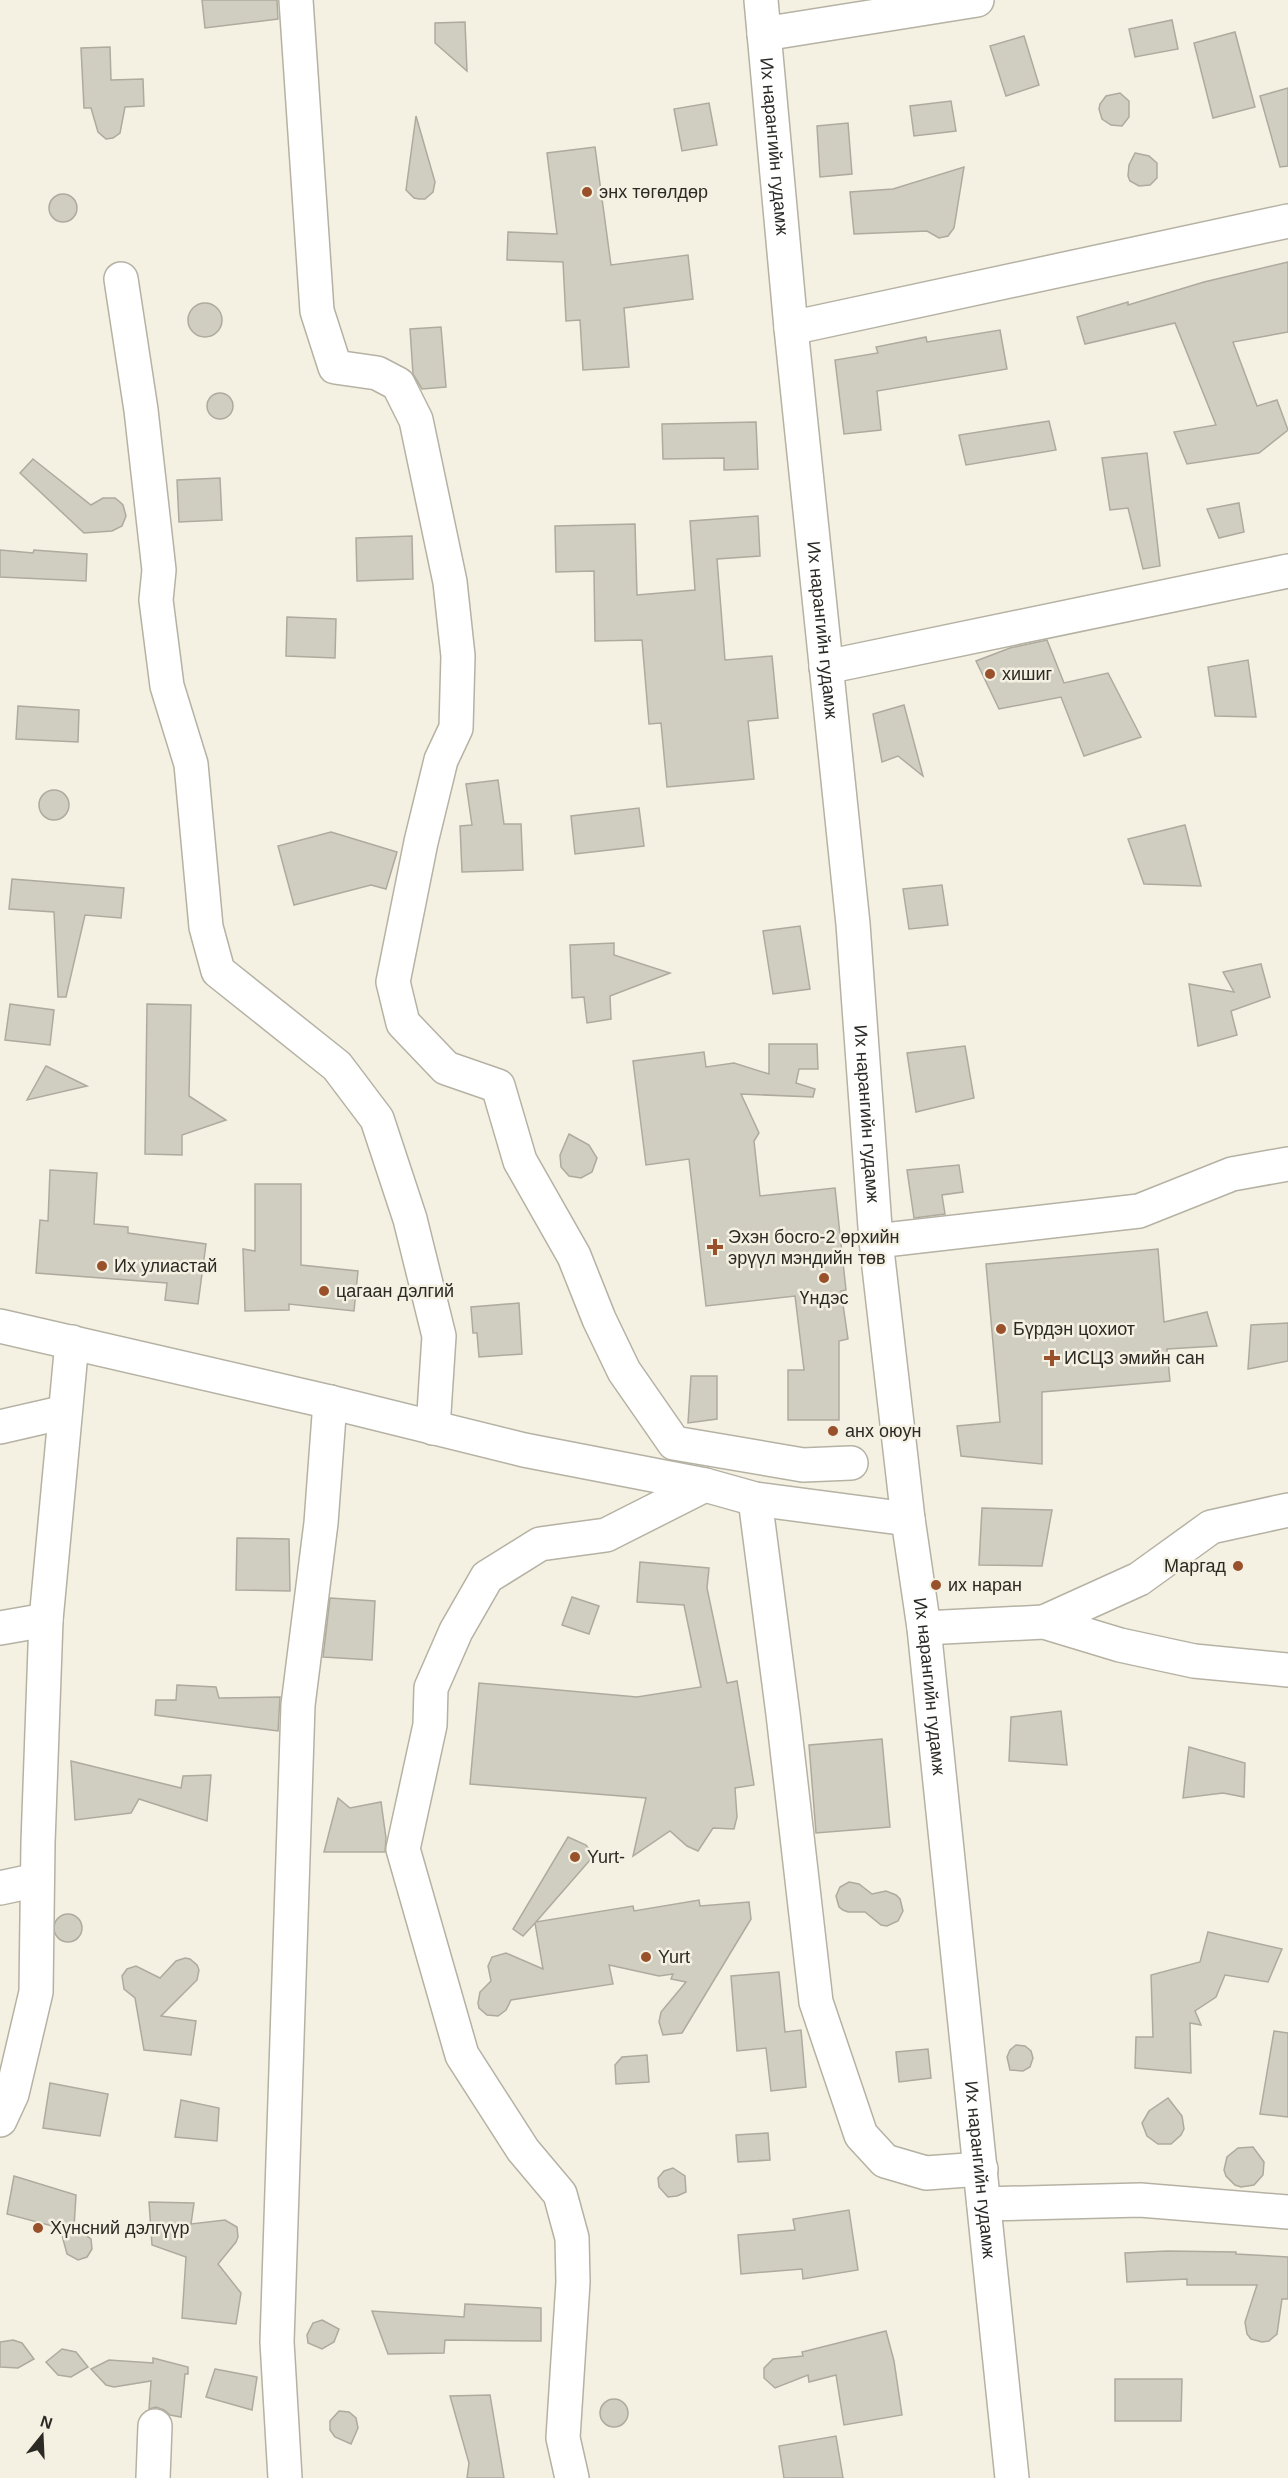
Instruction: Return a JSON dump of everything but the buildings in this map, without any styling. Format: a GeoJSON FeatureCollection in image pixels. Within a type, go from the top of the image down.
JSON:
{"type":"FeatureCollection","features":[{"type":"Feature","properties":{"kind":"street"},"geometry":{"type":"LineString","coordinates":[[296,0],[317,311],[335,367],[377,374],[398,384],[417,420],[450,582],[458,656],[456,728],[441,760],[421,842],[393,982],[403,1023],[446,1068],[498,1086],[520,1161],[574,1256],[599,1319],[624,1371],[674,1443],[803,1465],[851,1463]]}},
{"type":"Feature","properties":{"kind":"street","name":"Их нарангийн гудамж"},"geometry":{"type":"LineString","coordinates":[[761,0],[853,924],[876,1241],[908,1519],[924,1628],[1012,2478]]}},
{"type":"Feature","properties":{"kind":"street"},"geometry":{"type":"LineString","coordinates":[[765,34],[977,0]]}},
{"type":"Feature","properties":{"kind":"street"},"geometry":{"type":"LineString","coordinates":[[792,328],[1288,221]]}},
{"type":"Feature","properties":{"kind":"street"},"geometry":{"type":"LineString","coordinates":[[121,279],[141,410],[159,570],[156,600],[167,686],[191,764],[206,927],[218,971],[337,1066],[377,1119],[410,1219],[439,1336],[433,1428]]}},
{"type":"Feature","properties":{"kind":"street"},"geometry":{"type":"LineString","coordinates":[[826,667],[1288,571]]}},
{"type":"Feature","properties":{"kind":"street"},"geometry":{"type":"LineString","coordinates":[[876,1241],[1139,1211],[1232,1174],[1288,1164]]}},
{"type":"Feature","properties":{"kind":"street"},"geometry":{"type":"LineString","coordinates":[[0,1326],[330,1402],[524,1450],[705,1485],[755,1499],[908,1519]]}},
{"type":"Feature","properties":{"kind":"street"},"geometry":{"type":"LineString","coordinates":[[0,2120],[12,2094],[36,1992],[37,1880],[46,1620],[72,1342]]}},
{"type":"Feature","properties":{"kind":"street"},"geometry":{"type":"LineString","coordinates":[[285,2478],[277,2342],[298,1705],[321,1523],[330,1402]]}},
{"type":"Feature","properties":{"kind":"street"},"geometry":{"type":"LineString","coordinates":[[0,1427],[65,1412]]}},
{"type":"Feature","properties":{"kind":"street"},"geometry":{"type":"LineString","coordinates":[[572,2478],[563,2438],[573,2282],[572,2238],[560,2194],[523,2150],[462,2055],[403,1849],[430,1725],[431,1688],[456,1631],[487,1577],[540,1544],[606,1535],[705,1485]]}},
{"type":"Feature","properties":{"kind":"street"},"geometry":{"type":"LineString","coordinates":[[755,1499],[783,1714],[816,2002],[861,2135],[885,2161],[926,2173],[981,2169]]}},
{"type":"Feature","properties":{"kind":"street"},"geometry":{"type":"LineString","coordinates":[[1044,1622],[1139,1579],[1211,1527],[1288,1510]]}},
{"type":"Feature","properties":{"kind":"street"},"geometry":{"type":"LineString","coordinates":[[0,1628],[46,1620]]}},
{"type":"Feature","properties":{"kind":"street"},"geometry":{"type":"LineString","coordinates":[[924,1628],[1044,1622],[1120,1646],[1194,1661],[1288,1671]]}},
{"type":"Feature","properties":{"kind":"street"},"geometry":{"type":"LineString","coordinates":[[0,1888],[37,1880]]}},
{"type":"Feature","properties":{"kind":"street"},"geometry":{"type":"LineString","coordinates":[[984,2204],[1140,2200],[1288,2212]]}},
{"type":"Feature","properties":{"kind":"street"},"geometry":{"type":"LineString","coordinates":[[153,2478],[155,2426]]}},
{"type":"Feature","properties":{"kind":"place","name":"энх төгөлдөр"},"geometry":{"type":"Point","coordinates":[587,192]}},
{"type":"Feature","properties":{"kind":"place","name":"хишиг"},"geometry":{"type":"Point","coordinates":[990,674]}},
{"type":"Feature","properties":{"kind":"place","name":"Эхэн босго-2 өрхийн эрүүл мэндийн төв"},"geometry":{"type":"Point","coordinates":[715,1247]}},
{"type":"Feature","properties":{"kind":"place","name":"Их улиастай"},"geometry":{"type":"Point","coordinates":[102,1266]}},
{"type":"Feature","properties":{"kind":"place","name":"Үндэс"},"geometry":{"type":"Point","coordinates":[824,1278]}},
{"type":"Feature","properties":{"kind":"place","name":"цагаан дэлгий"},"geometry":{"type":"Point","coordinates":[324,1291]}},
{"type":"Feature","properties":{"kind":"place","name":"Бүрдэн цохиот"},"geometry":{"type":"Point","coordinates":[1001,1329]}},
{"type":"Feature","properties":{"kind":"place","name":"ИСЦЗ эмийн сан"},"geometry":{"type":"Point","coordinates":[1052,1358]}},
{"type":"Feature","properties":{"kind":"place","name":"анх оюун"},"geometry":{"type":"Point","coordinates":[833,1431]}},
{"type":"Feature","properties":{"kind":"place","name":"Маргад"},"geometry":{"type":"Point","coordinates":[1238,1566]}},
{"type":"Feature","properties":{"kind":"place","name":"их наран"},"geometry":{"type":"Point","coordinates":[936,1585]}},
{"type":"Feature","properties":{"kind":"place","name":"Yurt-"},"geometry":{"type":"Point","coordinates":[575,1857]}},
{"type":"Feature","properties":{"kind":"place","name":"Yurt"},"geometry":{"type":"Point","coordinates":[646,1957]}},
{"type":"Feature","properties":{"kind":"place","name":"Хүнсний дэлгүүр"},"geometry":{"type":"Point","coordinates":[38,2228]}}]}
